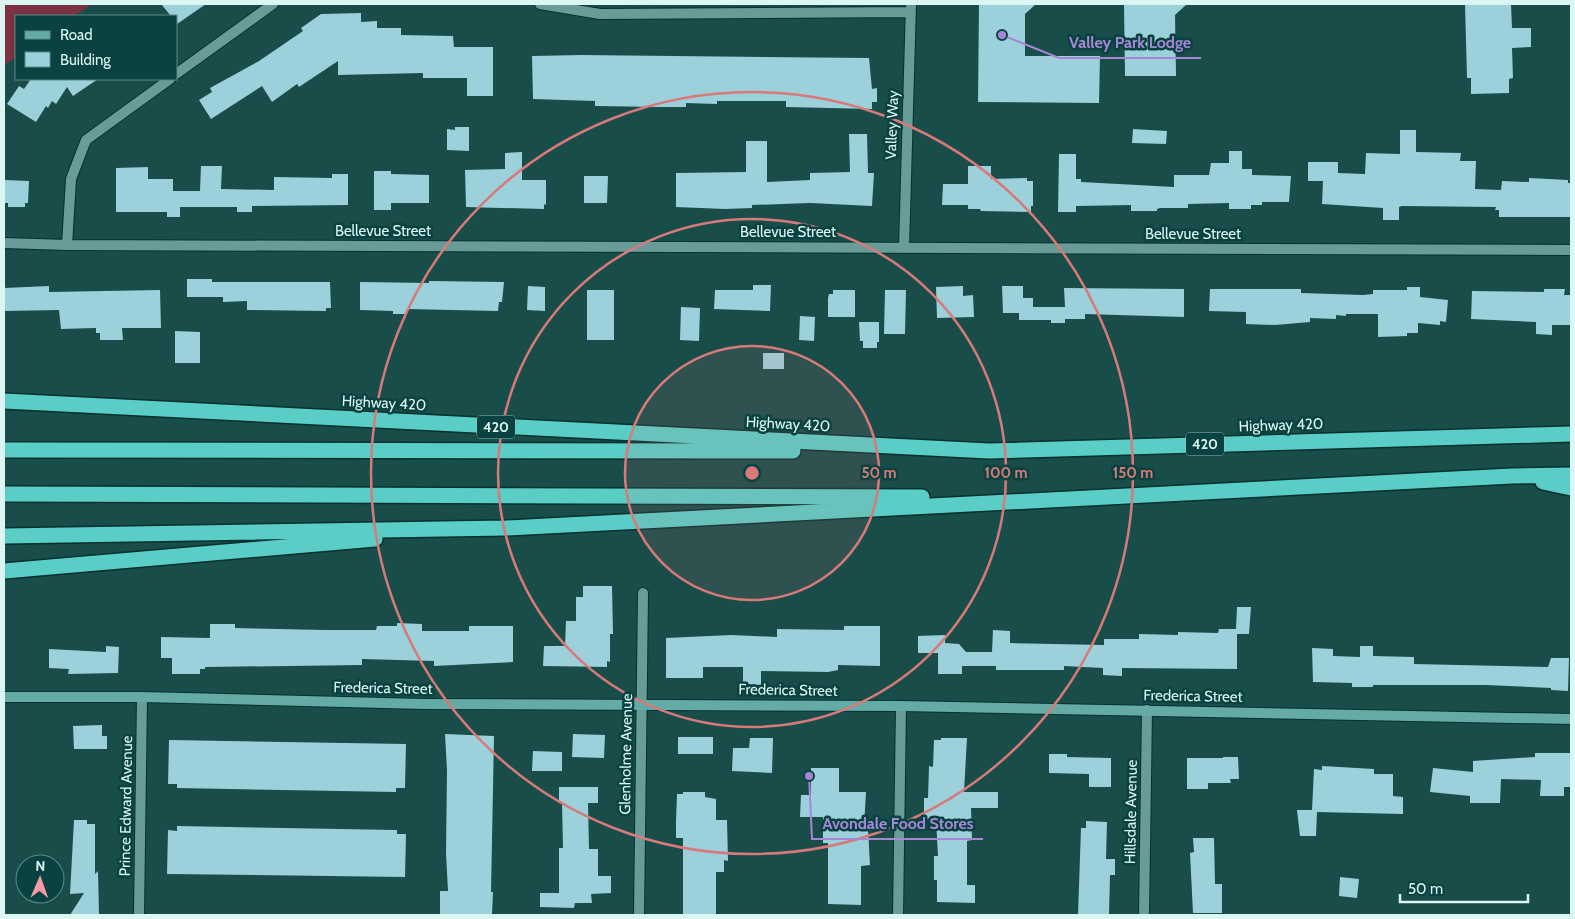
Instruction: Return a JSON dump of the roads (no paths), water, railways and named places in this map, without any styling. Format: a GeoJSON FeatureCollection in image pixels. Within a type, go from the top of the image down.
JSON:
{"type":"FeatureCollection","features":[{"type":"Feature","properties":{"kind":"highway","name":"Highway 420"},"geometry":{"type":"LineString","coordinates":[[4,401],[989,451],[1571,434]]}},
{"type":"Feature","properties":{"kind":"highway"},"geometry":{"type":"LineString","coordinates":[[4,450],[989,451]]}},
{"type":"Feature","properties":{"kind":"highway"},"geometry":{"type":"LineString","coordinates":[[4,571],[506,528],[1512,476],[1571,475]]}},
{"type":"Feature","properties":{"kind":"highway"},"geometry":{"type":"LineString","coordinates":[[1512,476],[1571,488]]}},
{"type":"Feature","properties":{"kind":"highway"},"geometry":{"type":"LineString","coordinates":[[4,494],[1096,498]]}},
{"type":"Feature","properties":{"kind":"highway"},"geometry":{"type":"LineString","coordinates":[[4,536],[506,528]]}},
{"type":"Feature","properties":{"kind":"street"},"geometry":{"type":"LineString","coordinates":[[178,73],[273,4]]}},
{"type":"Feature","properties":{"kind":"street"},"geometry":{"type":"LineString","coordinates":[[540,4],[600,14],[910,8]]}},
{"type":"Feature","properties":{"kind":"street","name":"Valley Way"},"geometry":{"type":"LineString","coordinates":[[904,248],[910,8]]}},
{"type":"Feature","properties":{"kind":"street"},"geometry":{"type":"LineString","coordinates":[[67,245],[71,180],[86,140],[169,80]]}},
{"type":"Feature","properties":{"kind":"street","name":"Bellevue Street"},"geometry":{"type":"LineString","coordinates":[[4,243],[67,245],[1571,250]]}},
{"type":"Feature","properties":{"kind":"street","name":"Glenholme Avenue"},"geometry":{"type":"LineString","coordinates":[[639,915],[642,593]]}},
{"type":"Feature","properties":{"kind":"street","name":"Frederica Street"},"geometry":{"type":"LineString","coordinates":[[4,697],[142,697],[424,704],[641,703],[901,706],[1571,719]]}},
{"type":"Feature","properties":{"kind":"street","name":"Prince Edward Avenue"},"geometry":{"type":"LineString","coordinates":[[139,915],[142,697]]}},
{"type":"Feature","properties":{"kind":"street"},"geometry":{"type":"LineString","coordinates":[[898,915],[901,706]]}},
{"type":"Feature","properties":{"kind":"street","name":"Hillsdale Avenue"},"geometry":{"type":"LineString","coordinates":[[1144,915],[1147,710]]}},
{"type":"Feature","properties":{"kind":"place","name":"Valley Park Lodge"},"geometry":{"type":"Point","coordinates":[1002,35]}},
{"type":"Feature","properties":{"kind":"place","name":"Avondale Food Stores"},"geometry":{"type":"Point","coordinates":[809,776]}}]}
